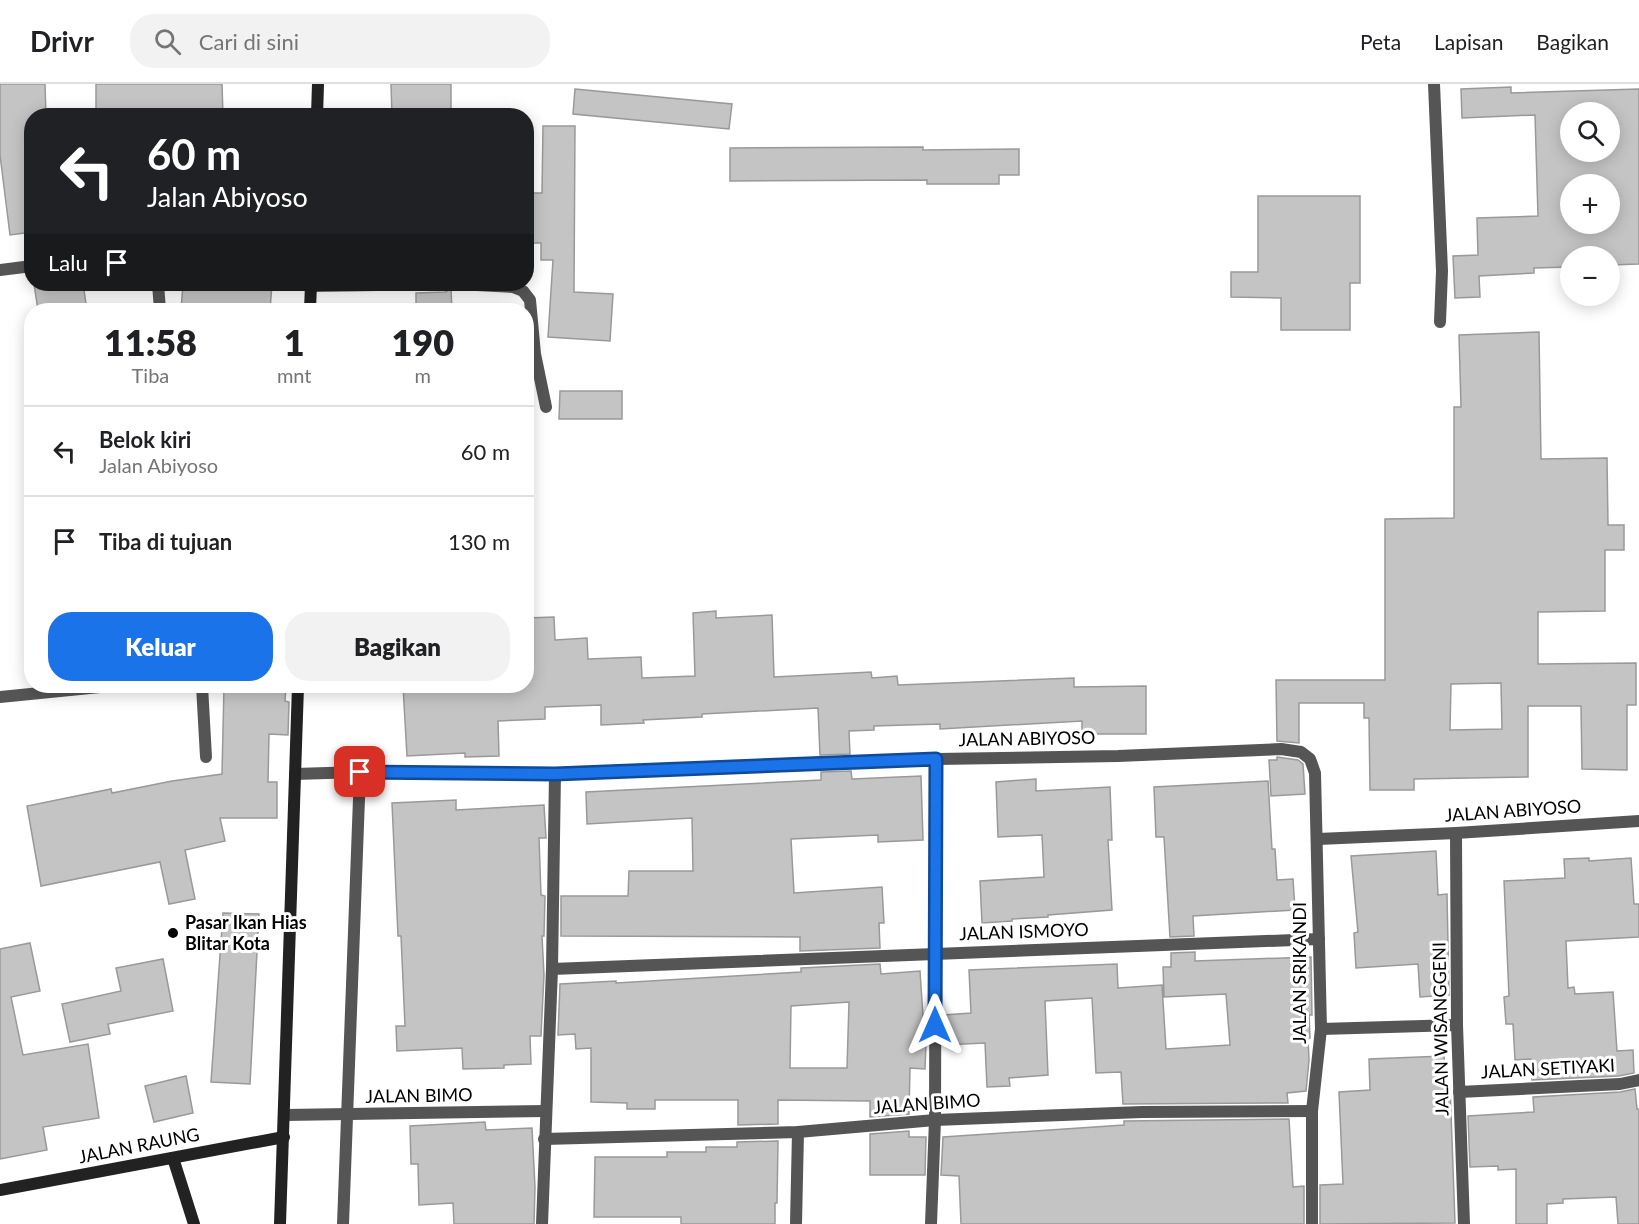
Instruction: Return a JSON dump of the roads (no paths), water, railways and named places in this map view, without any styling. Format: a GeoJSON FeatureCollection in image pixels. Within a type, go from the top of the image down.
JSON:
{"type":"FeatureCollection","features":[{"type":"Feature","properties":{"kind":"main road"},"geometry":{"type":"LineString","coordinates":[[317,108],[318,84]]}},
{"type":"Feature","properties":{"kind":"main road"},"geometry":{"type":"LineString","coordinates":[[280,1224],[284,1137],[289,1115],[298,693]]}},
{"type":"Feature","properties":{"kind":"main road","name":"JALAN RAUNG"},"geometry":{"type":"LineString","coordinates":[[0,1190],[284,1137]]}},
{"type":"Feature","properties":{"kind":"main road"},"geometry":{"type":"LineString","coordinates":[[173,1158],[194,1224]]}},
{"type":"Feature","properties":{"kind":"street"},"geometry":{"type":"LineString","coordinates":[[1434,84],[1442,271],[1440,322]]}},
{"type":"Feature","properties":{"kind":"street"},"geometry":{"type":"LineString","coordinates":[[0,270],[24,267]]}},
{"type":"Feature","properties":{"kind":"street"},"geometry":{"type":"LineString","coordinates":[[534,349],[546,407]]}},
{"type":"Feature","properties":{"kind":"street"},"geometry":{"type":"LineString","coordinates":[[0,697],[40,693]]}},
{"type":"Feature","properties":{"kind":"street"},"geometry":{"type":"LineString","coordinates":[[202,693],[206,757]]}},
{"type":"Feature","properties":{"kind":"street","name":"JALAN ABIYOSO"},"geometry":{"type":"LineString","coordinates":[[295,774],[360,772],[555,774],[936,759],[1118,756],[1281,749],[1301,752],[1310,759]]}},
{"type":"Feature","properties":{"kind":"street"},"geometry":{"type":"LineString","coordinates":[[931,1224],[935,1120],[936,759]]}},
{"type":"Feature","properties":{"kind":"street","name":"JALAN SRIKANDI"},"geometry":{"type":"LineString","coordinates":[[1310,759],[1316,773],[1321,1029],[1312,1111],[1312,1224]]}},
{"type":"Feature","properties":{"kind":"street"},"geometry":{"type":"LineString","coordinates":[[343,1224],[360,772]]}},
{"type":"Feature","properties":{"kind":"street"},"geometry":{"type":"LineString","coordinates":[[542,1224],[552,969],[555,774]]}},
{"type":"Feature","properties":{"kind":"street","name":"JALAN ABIYOSO"},"geometry":{"type":"LineString","coordinates":[[1318,839],[1639,821]]}},
{"type":"Feature","properties":{"kind":"street","name":"JALAN WISANGGENI"},"geometry":{"type":"LineString","coordinates":[[1456,833],[1457,1025],[1464,1224]]}},
{"type":"Feature","properties":{"kind":"street","name":"JALAN ISMOYO"},"geometry":{"type":"LineString","coordinates":[[552,969],[1318,939]]}},
{"type":"Feature","properties":{"kind":"street"},"geometry":{"type":"LineString","coordinates":[[1321,1029],[1457,1025]]}},
{"type":"Feature","properties":{"kind":"street","name":"JALAN SETIYAKI"},"geometry":{"type":"LineString","coordinates":[[1459,1092],[1620,1084],[1639,1080]]}},
{"type":"Feature","properties":{"kind":"street","name":"JALAN BIMO"},"geometry":{"type":"LineString","coordinates":[[289,1115],[546,1111]]}},
{"type":"Feature","properties":{"kind":"street","name":"JALAN BIMO"},"geometry":{"type":"LineString","coordinates":[[544,1139],[798,1132],[935,1120],[1142,1112],[1312,1111]]}},
{"type":"Feature","properties":{"kind":"street"},"geometry":{"type":"LineString","coordinates":[[796,1224],[798,1132]]}},
{"type":"Feature","properties":{"kind":"place","name":"Pasar Ikan Hias Blitar Kota"},"geometry":{"type":"Point","coordinates":[173,933]}}]}
